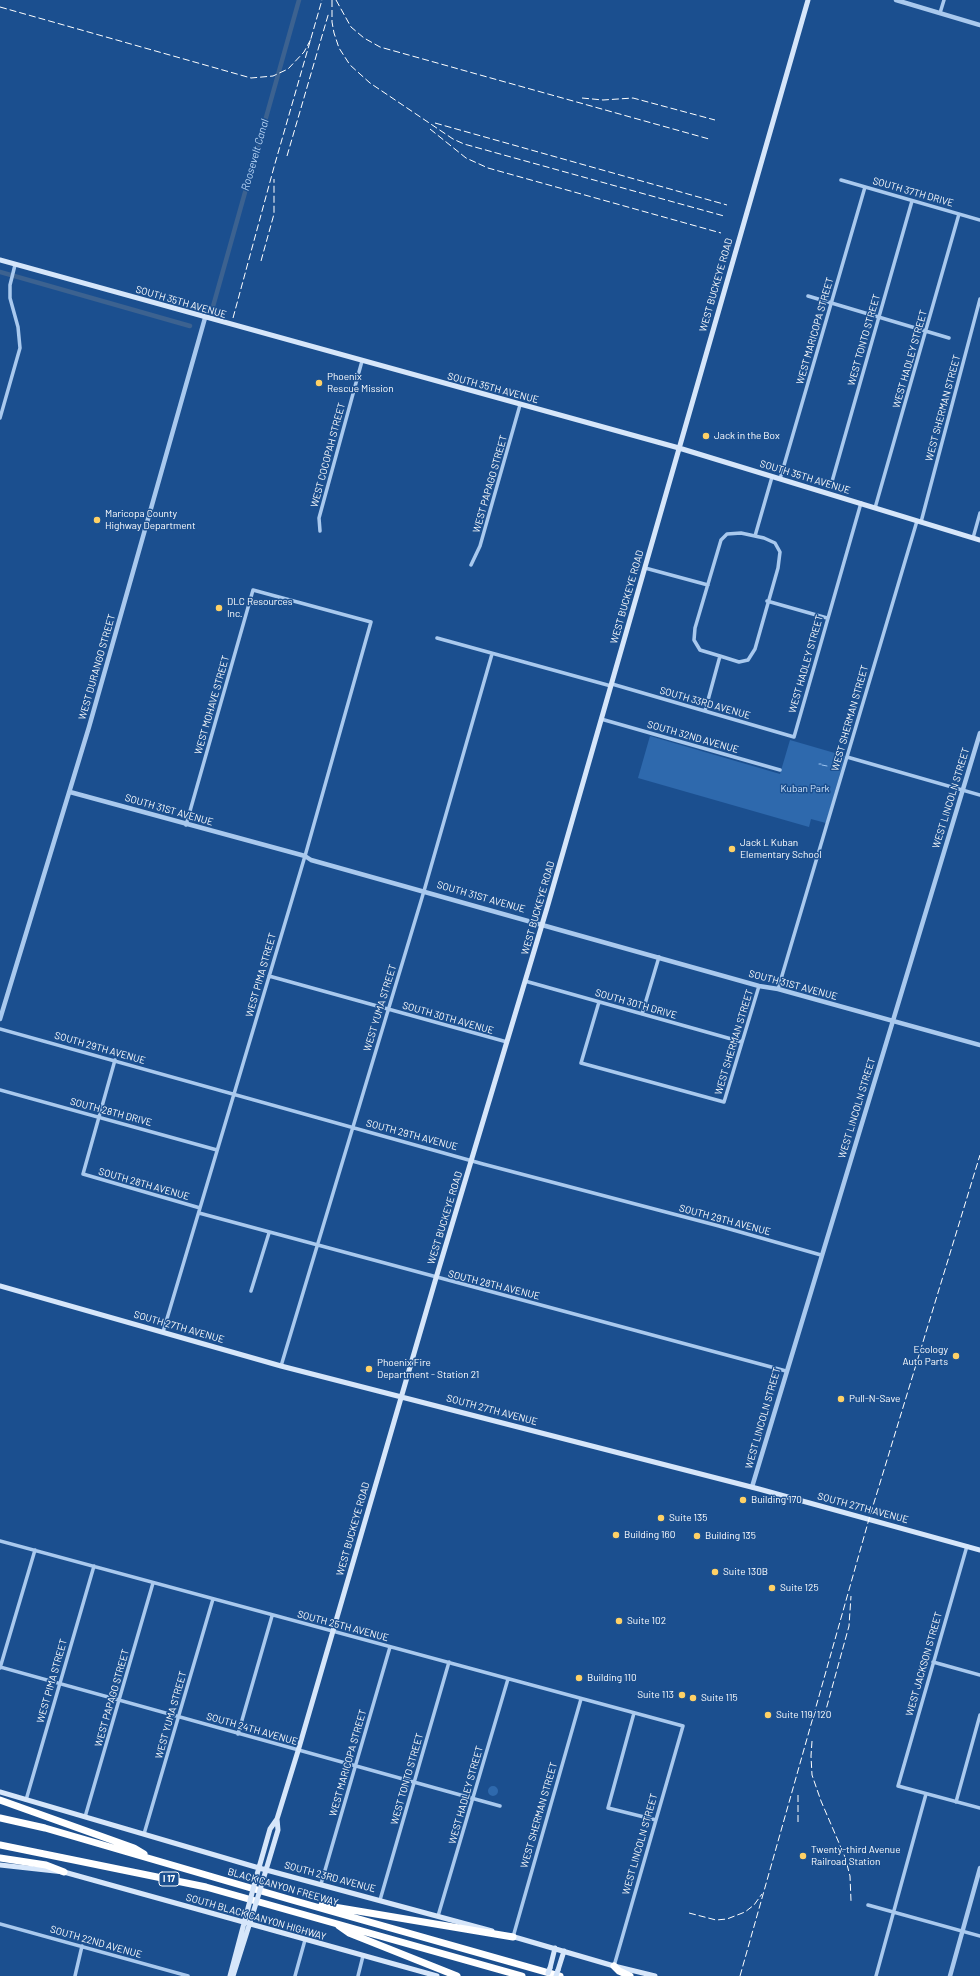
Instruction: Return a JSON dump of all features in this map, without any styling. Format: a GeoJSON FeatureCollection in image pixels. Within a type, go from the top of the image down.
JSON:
{"type":"FeatureCollection","features":[{"type":"Feature","properties":{"kind":"highway"},"geometry":{"type":"LineString","coordinates":[[0,1800],[134,1848],[162,1863]]}},
{"type":"Feature","properties":{"kind":"highway","name":"BLACK CANYON FREEWAY"},"geometry":{"type":"LineString","coordinates":[[0,1818],[45,1828],[162,1863],[560,1976]]}},
{"type":"Feature","properties":{"kind":"highway","name":"BLACK CANYON FREEWAY"},"geometry":{"type":"LineString","coordinates":[[0,1845],[206,1887],[522,1976]]}},
{"type":"Feature","properties":{"kind":"highway"},"geometry":{"type":"LineString","coordinates":[[0,1858],[46,1865],[64,1872]]}},
{"type":"Feature","properties":{"kind":"highway"},"geometry":{"type":"LineString","coordinates":[[292,1900],[513,1937]]}},
{"type":"Feature","properties":{"kind":"highway"},"geometry":{"type":"LineString","coordinates":[[336,1924],[349,1933],[457,1976]]}},
{"type":"Feature","properties":{"kind":"highway"},"geometry":{"type":"LineString","coordinates":[[614,1966],[619,1971],[630,1976]]}},
{"type":"Feature","properties":{"kind":"main road","name":"WEST BUCKEYE ROAD"},"geometry":{"type":"LineString","coordinates":[[230,1976],[243,1923],[270,1829],[276,1818],[298,1751],[436,1278],[542,924],[808,0]]}},
{"type":"Feature","properties":{"kind":"main road","name":"SOUTH 35TH AVENUE"},"geometry":{"type":"LineString","coordinates":[[0,260],[679,448],[980,540]]}},
{"type":"Feature","properties":{"kind":"main road","name":"SOUTH 27TH AVENUE"},"geometry":{"type":"LineString","coordinates":[[0,1286],[282,1366],[752,1487],[980,1550]]}},
{"type":"Feature","properties":{"kind":"main road","name":"SOUTH 23RD AVENUE"},"geometry":{"type":"LineString","coordinates":[[0,1792],[266,1870],[655,1976]]}},
{"type":"Feature","properties":{"kind":"main road","name":"WEST BUCKEYE ROAD"},"geometry":{"type":"LineString","coordinates":[[233,1976],[278,1830],[276,1818]]}},
{"type":"Feature","properties":{"kind":"main road","name":"SOUTH BLACK CANYON HIGHWAY"},"geometry":{"type":"LineString","coordinates":[[0,1865],[64,1872],[422,1974],[437,1976]]}},
{"type":"Feature","properties":{"kind":"main road"},"geometry":{"type":"LineString","coordinates":[[548,1976],[556,1948]]}},
{"type":"Feature","properties":{"kind":"main road"},"geometry":{"type":"LineString","coordinates":[[556,1976],[564,1951]]}},
{"type":"Feature","properties":{"kind":"street"},"geometry":{"type":"LineString","coordinates":[[896,0],[980,25]]}},
{"type":"Feature","properties":{"kind":"street"},"geometry":{"type":"LineString","coordinates":[[940,13],[944,0]]}},
{"type":"Feature","properties":{"kind":"street","name":"SOUTH 37TH DRIVE"},"geometry":{"type":"LineString","coordinates":[[841,180],[980,220]]}},
{"type":"Feature","properties":{"kind":"street","name":"WEST MARICOPA STREET"},"geometry":{"type":"LineString","coordinates":[[780,479],[865,187]]}},
{"type":"Feature","properties":{"kind":"street","name":"WEST TONTO STREET"},"geometry":{"type":"LineString","coordinates":[[831,485],[912,200]]}},
{"type":"Feature","properties":{"kind":"street","name":"WEST HADLEY STREET"},"geometry":{"type":"LineString","coordinates":[[875,508],[959,214]]}},
{"type":"Feature","properties":{"kind":"street"},"geometry":{"type":"LineString","coordinates":[[0,418],[20,348],[18,327],[10,298],[15,265]]}},
{"type":"Feature","properties":{"kind":"street"},"geometry":{"type":"LineString","coordinates":[[808,296],[949,338]]}},
{"type":"Feature","properties":{"kind":"street","name":"WEST SHERMAN STREET"},"geometry":{"type":"LineString","coordinates":[[778,989],[919,522],[980,298]]}},
{"type":"Feature","properties":{"kind":"street","name":"WEST DURANGO STREET"},"geometry":{"type":"LineString","coordinates":[[0,1019],[70,792],[205,318]]}},
{"type":"Feature","properties":{"kind":"street","name":"WEST COCOPAH STREET"},"geometry":{"type":"LineString","coordinates":[[320,531],[319,518],[362,361]]}},
{"type":"Feature","properties":{"kind":"street","name":"WEST PAPAGO STREET"},"geometry":{"type":"LineString","coordinates":[[471,565],[480,546],[520,405]]}},
{"type":"Feature","properties":{"kind":"street"},"geometry":{"type":"LineString","coordinates":[[755,536],[772,476]]}},
{"type":"Feature","properties":{"kind":"street","name":"WEST HADLEY STREET"},"geometry":{"type":"LineString","coordinates":[[794,737],[861,504]]}},
{"type":"Feature","properties":{"kind":"street"},"geometry":{"type":"LineString","coordinates":[[973,538],[980,513]]}},
{"type":"Feature","properties":{"kind":"street"},"geometry":{"type":"LineString","coordinates":[[741,533],[775,543],[780,552],[778,568],[754,649],[748,660],[739,662],[700,650],[694,640],[695,628],[708,585],[721,540],[727,534],[741,533]]}},
{"type":"Feature","properties":{"kind":"street"},"geometry":{"type":"LineString","coordinates":[[645,568],[708,585]]}},
{"type":"Feature","properties":{"kind":"street","name":"WEST PIMA STREET"},"geometry":{"type":"LineString","coordinates":[[163,1332],[270,976],[371,622],[253,590]]}},
{"type":"Feature","properties":{"kind":"street","name":"WEST MOHAVE STREET"},"geometry":{"type":"LineString","coordinates":[[186,824],[253,590]]}},
{"type":"Feature","properties":{"kind":"street"},"geometry":{"type":"LineString","coordinates":[[767,601],[827,618]]}},
{"type":"Feature","properties":{"kind":"street","name":"SOUTH 33RD AVENUE"},"geometry":{"type":"LineString","coordinates":[[437,638],[611,685],[794,737]]}},
{"type":"Feature","properties":{"kind":"street","name":"WEST YUMA STREET"},"geometry":{"type":"LineString","coordinates":[[282,1366],[424,891],[492,654]]}},
{"type":"Feature","properties":{"kind":"street"},"geometry":{"type":"LineString","coordinates":[[704,711],[720,656]]}},
{"type":"Feature","properties":{"kind":"street","name":"SOUTH 32ND AVENUE"},"geometry":{"type":"LineString","coordinates":[[601,719],[780,770]]}},
{"type":"Feature","properties":{"kind":"street","name":"WEST LINCOLN STREET"},"geometry":{"type":"LineString","coordinates":[[752,1487],[980,733]]}},
{"type":"Feature","properties":{"kind":"street"},"geometry":{"type":"LineString","coordinates":[[847,757],[980,795]]}},
{"type":"Feature","properties":{"kind":"street","name":"SOUTH 31ST AVENUE"},"geometry":{"type":"LineString","coordinates":[[70,792],[305,856],[311,860],[759,986],[778,989],[980,1045]]}},
{"type":"Feature","properties":{"kind":"street"},"geometry":{"type":"LineString","coordinates":[[642,1014],[659,957]]}},
{"type":"Feature","properties":{"kind":"street","name":"SOUTH 30TH AVENUE"},"geometry":{"type":"LineString","coordinates":[[270,976],[507,1042]]}},
{"type":"Feature","properties":{"kind":"street","name":"SOUTH 30TH DRIVE"},"geometry":{"type":"LineString","coordinates":[[525,981],[742,1042]]}},
{"type":"Feature","properties":{"kind":"street","name":"WEST SHERMAN STREET"},"geometry":{"type":"LineString","coordinates":[[600,1002],[581,1063],[724,1102],[759,986]]}},
{"type":"Feature","properties":{"kind":"street","name":"SOUTH 29TH AVENUE"},"geometry":{"type":"LineString","coordinates":[[0,1029],[821,1255]]}},
{"type":"Feature","properties":{"kind":"street"},"geometry":{"type":"LineString","coordinates":[[99,1117],[115,1060]]}},
{"type":"Feature","properties":{"kind":"street","name":"SOUTH 28TH DRIVE"},"geometry":{"type":"LineString","coordinates":[[0,1090],[217,1150]]}},
{"type":"Feature","properties":{"kind":"street","name":"SOUTH 28TH AVENUE"},"geometry":{"type":"LineString","coordinates":[[99,1117],[83,1174],[200,1208]]}},
{"type":"Feature","properties":{"kind":"street","name":"SOUTH 28TH AVENUE"},"geometry":{"type":"LineString","coordinates":[[199,1213],[786,1371]]}},
{"type":"Feature","properties":{"kind":"street"},"geometry":{"type":"LineString","coordinates":[[251,1291],[269,1233]]}},
{"type":"Feature","properties":{"kind":"street","name":"SOUTH 25TH AVENUE"},"geometry":{"type":"LineString","coordinates":[[0,1541],[272,1616],[449,1662],[683,1726]]}},
{"type":"Feature","properties":{"kind":"street","name":"WEST JACKSON STREET"},"geometry":{"type":"LineString","coordinates":[[926,1794],[898,1786],[967,1546]]}},
{"type":"Feature","properties":{"kind":"street"},"geometry":{"type":"LineString","coordinates":[[0,1668],[35,1550]]}},
{"type":"Feature","properties":{"kind":"street","name":"WEST PIMA STREET"},"geometry":{"type":"LineString","coordinates":[[26,1800],[94,1566]]}},
{"type":"Feature","properties":{"kind":"street","name":"WEST PAPAGO STREET"},"geometry":{"type":"LineString","coordinates":[[85,1817],[120,1701],[153,1583]]}},
{"type":"Feature","properties":{"kind":"street","name":"WEST YUMA STREET"},"geometry":{"type":"LineString","coordinates":[[144,1834],[213,1599]]}},
{"type":"Feature","properties":{"kind":"street"},"geometry":{"type":"LineString","coordinates":[[238,1734],[272,1616]]}},
{"type":"Feature","properties":{"kind":"street","name":"WEST MARICOPA STREET"},"geometry":{"type":"LineString","coordinates":[[321,1884],[390,1647]]}},
{"type":"Feature","properties":{"kind":"street","name":"WEST TONTO STREET"},"geometry":{"type":"LineString","coordinates":[[380,1900],[449,1662]]}},
{"type":"Feature","properties":{"kind":"street"},"geometry":{"type":"LineString","coordinates":[[933,1662],[980,1675]]}},
{"type":"Feature","properties":{"kind":"street","name":"SOUTH 24TH AVENUE"},"geometry":{"type":"LineString","coordinates":[[0,1668],[500,1806]]}},
{"type":"Feature","properties":{"kind":"street","name":"WEST HADLEY STREET"},"geometry":{"type":"LineString","coordinates":[[438,1916],[508,1679]]}},
{"type":"Feature","properties":{"kind":"street","name":"WEST SHERMAN STREET"},"geometry":{"type":"LineString","coordinates":[[513,1937],[581,1699]]}},
{"type":"Feature","properties":{"kind":"street"},"geometry":{"type":"LineString","coordinates":[[634,1712],[608,1808],[656,1820]]}},
{"type":"Feature","properties":{"kind":"street"},"geometry":{"type":"LineString","coordinates":[[956,1802],[980,1715]]}},
{"type":"Feature","properties":{"kind":"street","name":"WEST LINCOLN STREET"},"geometry":{"type":"LineString","coordinates":[[614,1966],[683,1726]]}},
{"type":"Feature","properties":{"kind":"street"},"geometry":{"type":"LineString","coordinates":[[876,1976],[926,1794],[980,1808]]}},
{"type":"Feature","properties":{"kind":"street"},"geometry":{"type":"LineString","coordinates":[[950,1976],[980,1868]]}},
{"type":"Feature","properties":{"kind":"street"},"geometry":{"type":"LineString","coordinates":[[868,1905],[980,1936]]}},
{"type":"Feature","properties":{"kind":"street","name":"SOUTH 22ND AVENUE"},"geometry":{"type":"LineString","coordinates":[[0,1924],[188,1976]]}},
{"type":"Feature","properties":{"kind":"street"},"geometry":{"type":"LineString","coordinates":[[295,1976],[305,1940]]}},
{"type":"Feature","properties":{"kind":"street"},"geometry":{"type":"LineString","coordinates":[[75,1976],[82,1946]]}},
{"type":"Feature","properties":{"kind":"street"},"geometry":{"type":"LineString","coordinates":[[358,1976],[363,1956]]}},
{"type":"Feature","properties":{"kind":"green space","name":"Kuban Park"},"geometry":{"type":"Polygon","coordinates":[[[650,736],[780,774],[790,740],[845,756],[826,823],[811,819],[809,827],[638,778],[650,736]]]}},
{"type":"Feature","properties":{"kind":"green space"},"geometry":{"type":"Polygon","coordinates":[[[493,1786],[498,1791],[493,1796],[488,1791],[493,1786]]]}},
{"type":"Feature","properties":{"kind":"waterway","name":"Roosevelt Canal"},"geometry":{"type":"LineString","coordinates":[[212,310],[299,0]]}},
{"type":"Feature","properties":{"kind":"waterway","name":"Roosevelt Canal"},"geometry":{"type":"LineString","coordinates":[[0,272],[190,326]]}},
{"type":"Feature","properties":{"kind":"waterway"},"geometry":{"type":"LineString","coordinates":[[822,765],[827,766]]}},
{"type":"Feature","properties":{"kind":"railway"},"geometry":{"type":"LineString","coordinates":[[233,318],[274,167],[322,0]]}},
{"type":"Feature","properties":{"kind":"railway"},"geometry":{"type":"LineString","coordinates":[[332,0],[332,22],[334,33],[339,48],[350,65],[370,83],[453,139],[464,144],[724,216]]}},
{"type":"Feature","properties":{"kind":"railway"},"geometry":{"type":"LineString","coordinates":[[336,0],[351,27],[364,38],[380,47],[709,139]]}},
{"type":"Feature","properties":{"kind":"railway"},"geometry":{"type":"LineString","coordinates":[[0,7],[251,78],[273,76],[288,69],[304,52],[311,39]]}},
{"type":"Feature","properties":{"kind":"railway"},"geometry":{"type":"LineString","coordinates":[[287,156],[329,12]]}},
{"type":"Feature","properties":{"kind":"railway"},"geometry":{"type":"LineString","coordinates":[[582,98],[603,100],[633,98],[715,120]]}},
{"type":"Feature","properties":{"kind":"railway"},"geometry":{"type":"LineString","coordinates":[[435,123],[727,205]]}},
{"type":"Feature","properties":{"kind":"railway"},"geometry":{"type":"LineString","coordinates":[[430,129],[466,158],[488,168],[721,233]]}},
{"type":"Feature","properties":{"kind":"railway"},"geometry":{"type":"LineString","coordinates":[[261,261],[274,214],[274,179]]}},
{"type":"Feature","properties":{"kind":"railway"},"geometry":{"type":"LineString","coordinates":[[740,1976],[869,1519],[980,1155]]}},
{"type":"Feature","properties":{"kind":"railway"},"geometry":{"type":"LineString","coordinates":[[824,1717],[849,1626],[851,1596]]}},
{"type":"Feature","properties":{"kind":"railway"},"geometry":{"type":"LineString","coordinates":[[812,1741],[812,1775],[821,1801],[845,1857],[850,1876],[851,1901]]}},
{"type":"Feature","properties":{"kind":"railway"},"geometry":{"type":"LineString","coordinates":[[798,1795],[798,1822]]}},
{"type":"Feature","properties":{"kind":"railway"},"geometry":{"type":"LineString","coordinates":[[689,1913],[716,1920],[727,1919],[745,1912],[754,1905],[762,1894]]}},
{"type":"Feature","properties":{"kind":"place","name":"Phoenix Rescue Mission"},"geometry":{"type":"Point","coordinates":[319,383]}},
{"type":"Feature","properties":{"kind":"place","name":"Jack in the Box"},"geometry":{"type":"Point","coordinates":[706,436]}},
{"type":"Feature","properties":{"kind":"place","name":"Maricopa County Highway Department"},"geometry":{"type":"Point","coordinates":[97,520]}},
{"type":"Feature","properties":{"kind":"place","name":"DLC Resources Inc."},"geometry":{"type":"Point","coordinates":[219,608]}},
{"type":"Feature","properties":{"kind":"place","name":"Jack L Kuban Elementary School"},"geometry":{"type":"Point","coordinates":[732,849]}},
{"type":"Feature","properties":{"kind":"place","name":"Ecology Auto Parts"},"geometry":{"type":"Point","coordinates":[956,1356]}},
{"type":"Feature","properties":{"kind":"place","name":"Phoenix Fire Department - Station 21"},"geometry":{"type":"Point","coordinates":[369,1369]}},
{"type":"Feature","properties":{"kind":"place","name":"Pull-N-Save"},"geometry":{"type":"Point","coordinates":[841,1399]}},
{"type":"Feature","properties":{"kind":"place","name":"Building 170"},"geometry":{"type":"Point","coordinates":[743,1500]}},
{"type":"Feature","properties":{"kind":"place","name":"Suite 135"},"geometry":{"type":"Point","coordinates":[661,1518]}},
{"type":"Feature","properties":{"kind":"place","name":"Building 160"},"geometry":{"type":"Point","coordinates":[616,1535]}},
{"type":"Feature","properties":{"kind":"place","name":"Building 135"},"geometry":{"type":"Point","coordinates":[697,1536]}},
{"type":"Feature","properties":{"kind":"place","name":"Suite 130B"},"geometry":{"type":"Point","coordinates":[715,1572]}},
{"type":"Feature","properties":{"kind":"place","name":"Suite 125"},"geometry":{"type":"Point","coordinates":[772,1588]}},
{"type":"Feature","properties":{"kind":"place","name":"Suite 102"},"geometry":{"type":"Point","coordinates":[619,1621]}},
{"type":"Feature","properties":{"kind":"place","name":"Building 110"},"geometry":{"type":"Point","coordinates":[579,1678]}},
{"type":"Feature","properties":{"kind":"place","name":"Suite 113"},"geometry":{"type":"Point","coordinates":[682,1695]}},
{"type":"Feature","properties":{"kind":"place","name":"Suite 115"},"geometry":{"type":"Point","coordinates":[693,1698]}},
{"type":"Feature","properties":{"kind":"place","name":"Suite 119/120"},"geometry":{"type":"Point","coordinates":[768,1715]}},
{"type":"Feature","properties":{"kind":"place","name":"Twenty-third Avenue Railroad Station"},"geometry":{"type":"Point","coordinates":[803,1856]}}]}
